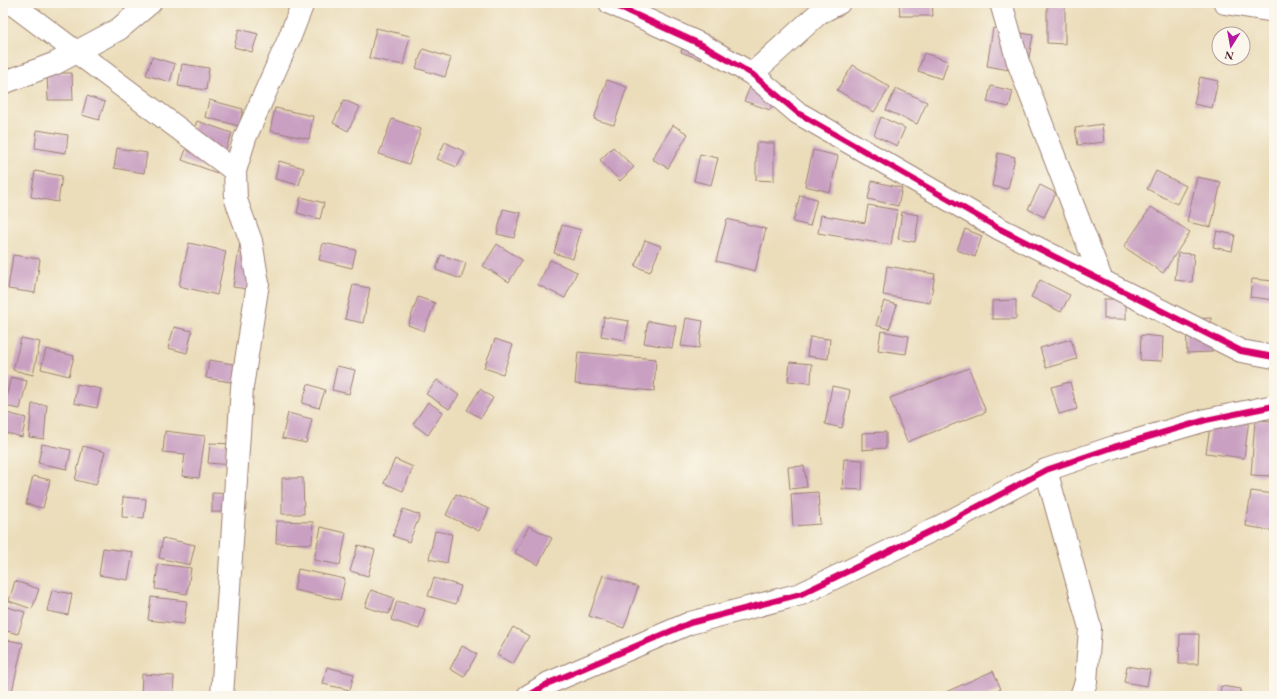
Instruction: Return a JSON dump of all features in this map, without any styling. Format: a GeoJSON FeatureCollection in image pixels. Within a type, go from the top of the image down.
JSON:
{"type":"FeatureCollection","features":[{"type":"Feature","properties":{"kind":"street"},"geometry":{"type":"LineString","coordinates":[[11,3],[235,171]]}},
{"type":"Feature","properties":{"kind":"street"},"geometry":{"type":"LineString","coordinates":[[3,83],[56,63],[119,29],[150,3]]}},
{"type":"Feature","properties":{"kind":"street"},"geometry":{"type":"LineString","coordinates":[[222,696],[242,387],[258,283],[252,241],[236,200],[235,171],[245,138],[289,39],[303,3]]}},
{"type":"Feature","properties":{"kind":"street"},"geometry":{"type":"LineString","coordinates":[[610,3],[702,46],[752,74],[798,113],[1000,229],[1240,350],[1274,357]]}},
{"type":"Feature","properties":{"kind":"street"},"geometry":{"type":"LineString","coordinates":[[752,74],[819,14],[839,3]]}},
{"type":"Feature","properties":{"kind":"street"},"geometry":{"type":"LineString","coordinates":[[1001,3],[1018,62],[1102,281]]}},
{"type":"Feature","properties":{"kind":"street"},"geometry":{"type":"LineString","coordinates":[[1225,3],[1274,11]]}},
{"type":"Feature","properties":{"kind":"street"},"geometry":{"type":"LineString","coordinates":[[528,696],[549,683],[690,623],[801,594],[943,525],[1046,470],[1114,447],[1206,420],[1274,406]]}},
{"type":"Feature","properties":{"kind":"street"},"geometry":{"type":"LineString","coordinates":[[1046,470],[1090,628],[1086,682],[1081,696]]}},
{"type":"Feature","properties":{"kind":"building"},"geometry":{"type":"Polygon","coordinates":[[[899,3],[932,3],[933,16],[900,16],[899,3]]]}},
{"type":"Feature","properties":{"kind":"building"},"geometry":{"type":"Polygon","coordinates":[[[1047,5],[1065,5],[1065,44],[1047,43],[1047,5]]]}},
{"type":"Feature","properties":{"kind":"building"},"geometry":{"type":"Polygon","coordinates":[[[376,28],[410,36],[403,65],[369,58],[376,28]]]}},
{"type":"Feature","properties":{"kind":"building"},"geometry":{"type":"Polygon","coordinates":[[[993,28],[1033,35],[1026,73],[987,66],[993,28]]]}},
{"type":"Feature","properties":{"kind":"building"},"geometry":{"type":"Polygon","coordinates":[[[239,29],[258,34],[252,52],[234,47],[239,29]]]}},
{"type":"Feature","properties":{"kind":"building"},"geometry":{"type":"Polygon","coordinates":[[[689,33],[710,42],[702,60],[681,52],[689,33]]]}},
{"type":"Feature","properties":{"kind":"building"},"geometry":{"type":"Polygon","coordinates":[[[423,49],[451,58],[445,77],[416,68],[423,49]]]}},
{"type":"Feature","properties":{"kind":"building"},"geometry":{"type":"Polygon","coordinates":[[[924,53],[948,61],[942,79],[918,71],[924,53]]]}},
{"type":"Feature","properties":{"kind":"building"},"geometry":{"type":"Polygon","coordinates":[[[152,57],[175,64],[170,82],[146,75],[152,57]]]}},
{"type":"Feature","properties":{"kind":"building"},"geometry":{"type":"Polygon","coordinates":[[[182,64],[209,68],[206,90],[178,86],[182,64]]]}},
{"type":"Feature","properties":{"kind":"building"},"geometry":{"type":"Polygon","coordinates":[[[853,65],[890,87],[874,112],[837,90],[853,65]]]}},
{"type":"Feature","properties":{"kind":"building"},"geometry":{"type":"Polygon","coordinates":[[[47,73],[72,73],[73,100],[48,100],[47,73]]]}},
{"type":"Feature","properties":{"kind":"building"},"geometry":{"type":"Polygon","coordinates":[[[1200,77],[1218,81],[1212,108],[1194,104],[1200,77]]]}},
{"type":"Feature","properties":{"kind":"building"},"geometry":{"type":"Polygon","coordinates":[[[607,80],[627,87],[614,125],[594,119],[607,80]]]}},
{"type":"Feature","properties":{"kind":"building"},"geometry":{"type":"Polygon","coordinates":[[[751,85],[776,94],[770,110],[744,101],[751,85]]]}},
{"type":"Feature","properties":{"kind":"building"},"geometry":{"type":"Polygon","coordinates":[[[991,86],[1013,91],[1009,107],[987,102],[991,86]]]}},
{"type":"Feature","properties":{"kind":"building"},"geometry":{"type":"Polygon","coordinates":[[[896,88],[927,102],[917,124],[886,110],[896,88]]]}},
{"type":"Feature","properties":{"kind":"building"},"geometry":{"type":"Polygon","coordinates":[[[87,96],[105,102],[99,120],[82,115],[87,96]]]}},
{"type":"Feature","properties":{"kind":"building"},"geometry":{"type":"Polygon","coordinates":[[[209,100],[243,109],[239,126],[205,117],[209,100]]]}},
{"type":"Feature","properties":{"kind":"building"},"geometry":{"type":"Polygon","coordinates":[[[344,100],[360,107],[348,131],[333,123],[344,100]]]}},
{"type":"Feature","properties":{"kind":"building"},"geometry":{"type":"Polygon","coordinates":[[[275,108],[313,116],[309,139],[270,131],[275,108]]]}},
{"type":"Feature","properties":{"kind":"building"},"geometry":{"type":"Polygon","coordinates":[[[881,117],[905,128],[897,146],[874,135],[881,117]]]}},
{"type":"Feature","properties":{"kind":"building"},"geometry":{"type":"Polygon","coordinates":[[[392,119],[421,129],[409,164],[379,154],[392,119]]]}},
{"type":"Feature","properties":{"kind":"building"},"geometry":{"type":"Polygon","coordinates":[[[197,121],[232,133],[217,173],[182,160],[197,121]]]}},
{"type":"Feature","properties":{"kind":"building"},"geometry":{"type":"Polygon","coordinates":[[[1102,124],[1104,142],[1078,145],[1075,128],[1102,124]]]}},
{"type":"Feature","properties":{"kind":"building"},"geometry":{"type":"Polygon","coordinates":[[[673,125],[688,134],[668,168],[652,159],[673,125]]]}},
{"type":"Feature","properties":{"kind":"building"},"geometry":{"type":"Polygon","coordinates":[[[37,130],[68,135],[66,153],[35,148],[37,130]]]}},
{"type":"Feature","properties":{"kind":"building"},"geometry":{"type":"Polygon","coordinates":[[[445,142],[465,152],[457,167],[437,159],[445,142]]]}},
{"type":"Feature","properties":{"kind":"building"},"geometry":{"type":"Polygon","coordinates":[[[756,143],[774,143],[774,181],[756,180],[756,143]]]}},
{"type":"Feature","properties":{"kind":"building"},"geometry":{"type":"Polygon","coordinates":[[[613,147],[634,167],[620,181],[600,160],[613,147]]]}},
{"type":"Feature","properties":{"kind":"building"},"geometry":{"type":"Polygon","coordinates":[[[117,148],[147,153],[144,173],[114,168],[117,148]]]}},
{"type":"Feature","properties":{"kind":"building"},"geometry":{"type":"Polygon","coordinates":[[[813,150],[838,156],[830,192],[805,186],[813,150]]]}},
{"type":"Feature","properties":{"kind":"building"},"geometry":{"type":"Polygon","coordinates":[[[998,153],[1015,157],[1008,189],[992,186],[998,153]]]}},
{"type":"Feature","properties":{"kind":"building"},"geometry":{"type":"Polygon","coordinates":[[[700,154],[718,158],[711,185],[694,181],[700,154]]]}},
{"type":"Feature","properties":{"kind":"building"},"geometry":{"type":"Polygon","coordinates":[[[279,161],[304,168],[299,185],[275,179],[279,161]]]}},
{"type":"Feature","properties":{"kind":"building"},"geometry":{"type":"Polygon","coordinates":[[[35,171],[62,176],[58,202],[31,197],[35,171]]]}},
{"type":"Feature","properties":{"kind":"building"},"geometry":{"type":"Polygon","coordinates":[[[1156,171],[1186,186],[1177,204],[1147,189],[1156,171]]]}},
{"type":"Feature","properties":{"kind":"building"},"geometry":{"type":"Polygon","coordinates":[[[1197,177],[1221,182],[1211,227],[1187,222],[1197,177]]]}},
{"type":"Feature","properties":{"kind":"building"},"geometry":{"type":"Polygon","coordinates":[[[872,181],[902,188],[898,206],[868,199],[872,181]]]}},
{"type":"Feature","properties":{"kind":"building"},"geometry":{"type":"Polygon","coordinates":[[[1040,185],[1056,193],[1044,217],[1028,209],[1040,185]]]}},
{"type":"Feature","properties":{"kind":"building"},"geometry":{"type":"Polygon","coordinates":[[[800,195],[817,199],[810,226],[793,222],[800,195]]]}},
{"type":"Feature","properties":{"kind":"building"},"geometry":{"type":"Polygon","coordinates":[[[301,197],[324,203],[320,219],[297,213],[301,197]]]}},
{"type":"Feature","properties":{"kind":"building"},"geometry":{"type":"Polygon","coordinates":[[[868,205],[897,210],[891,245],[818,233],[821,215],[865,223],[868,205]]]}},
{"type":"Feature","properties":{"kind":"building"},"geometry":{"type":"Polygon","coordinates":[[[1151,207],[1190,232],[1163,273],[1124,247],[1151,207]]]}},
{"type":"Feature","properties":{"kind":"building"},"geometry":{"type":"Polygon","coordinates":[[[503,209],[521,213],[514,238],[497,234],[503,209]]]}},
{"type":"Feature","properties":{"kind":"building"},"geometry":{"type":"Polygon","coordinates":[[[902,212],[919,215],[915,242],[898,239],[902,212]]]}},
{"type":"Feature","properties":{"kind":"building"},"geometry":{"type":"Polygon","coordinates":[[[727,219],[766,229],[755,271],[716,261],[727,219]]]}},
{"type":"Feature","properties":{"kind":"building"},"geometry":{"type":"Polygon","coordinates":[[[562,225],[581,230],[573,259],[554,253],[562,225]]]}},
{"type":"Feature","properties":{"kind":"building"},"geometry":{"type":"Polygon","coordinates":[[[965,229],[982,236],[975,257],[957,250],[965,229]]]}},
{"type":"Feature","properties":{"kind":"building"},"geometry":{"type":"Polygon","coordinates":[[[1217,231],[1235,235],[1232,251],[1213,247],[1217,231]]]}},
{"type":"Feature","properties":{"kind":"building"},"geometry":{"type":"Polygon","coordinates":[[[241,237],[254,290],[233,287],[241,237]]]}},
{"type":"Feature","properties":{"kind":"building"},"geometry":{"type":"Polygon","coordinates":[[[645,240],[661,246],[650,272],[635,266],[645,240]]]}},
{"type":"Feature","properties":{"kind":"building"},"geometry":{"type":"Polygon","coordinates":[[[189,243],[226,251],[217,295],[179,286],[189,243]]]}},
{"type":"Feature","properties":{"kind":"building"},"geometry":{"type":"Polygon","coordinates":[[[323,243],[356,250],[352,268],[319,260],[323,243]]]}},
{"type":"Feature","properties":{"kind":"building"},"geometry":{"type":"Polygon","coordinates":[[[497,244],[522,260],[509,282],[483,266],[497,244]]]}},
{"type":"Feature","properties":{"kind":"building"},"geometry":{"type":"Polygon","coordinates":[[[1178,253],[1194,254],[1192,282],[1175,280],[1178,253]]]}},
{"type":"Feature","properties":{"kind":"building"},"geometry":{"type":"Polygon","coordinates":[[[13,255],[40,259],[35,293],[8,289],[13,255]]]}},
{"type":"Feature","properties":{"kind":"building"},"geometry":{"type":"Polygon","coordinates":[[[441,255],[466,263],[461,279],[436,270],[441,255]]]}},
{"type":"Feature","properties":{"kind":"building"},"geometry":{"type":"Polygon","coordinates":[[[550,260],[577,272],[565,298],[538,285],[550,260]]]}},
{"type":"Feature","properties":{"kind":"building"},"geometry":{"type":"Polygon","coordinates":[[[887,266],[935,274],[930,303],[883,295],[887,266]]]}},
{"type":"Feature","properties":{"kind":"building"},"geometry":{"type":"Polygon","coordinates":[[[1252,279],[1274,281],[1274,300],[1250,297],[1252,279]]]}},
{"type":"Feature","properties":{"kind":"building"},"geometry":{"type":"Polygon","coordinates":[[[1040,280],[1070,295],[1061,312],[1031,297],[1040,280]]]}},
{"type":"Feature","properties":{"kind":"building"},"geometry":{"type":"Polygon","coordinates":[[[353,285],[370,288],[363,323],[345,319],[353,285]]]}},
{"type":"Feature","properties":{"kind":"building"},"geometry":{"type":"Polygon","coordinates":[[[418,297],[435,303],[424,331],[408,325],[418,297]]]}},
{"type":"Feature","properties":{"kind":"building"},"geometry":{"type":"Polygon","coordinates":[[[1104,299],[1126,299],[1126,319],[1104,319],[1104,299]]]}},
{"type":"Feature","properties":{"kind":"building"},"geometry":{"type":"Polygon","coordinates":[[[1016,300],[1016,319],[992,319],[992,301],[1016,300]]]}},
{"type":"Feature","properties":{"kind":"building"},"geometry":{"type":"Polygon","coordinates":[[[884,301],[897,305],[889,329],[876,325],[884,301]]]}},
{"type":"Feature","properties":{"kind":"building"},"geometry":{"type":"Polygon","coordinates":[[[604,317],[629,321],[625,340],[601,336],[604,317]]]}},
{"type":"Feature","properties":{"kind":"building"},"geometry":{"type":"Polygon","coordinates":[[[686,318],[703,321],[699,348],[681,346],[686,318]]]}},
{"type":"Feature","properties":{"kind":"building"},"geometry":{"type":"Polygon","coordinates":[[[1211,318],[1212,352],[1187,353],[1186,319],[1211,318]]]}},
{"type":"Feature","properties":{"kind":"building"},"geometry":{"type":"Polygon","coordinates":[[[648,321],[676,326],[672,348],[644,343],[648,321]]]}},
{"type":"Feature","properties":{"kind":"building"},"geometry":{"type":"Polygon","coordinates":[[[174,327],[192,331],[187,353],[168,348],[174,327]]]}},
{"type":"Feature","properties":{"kind":"building"},"geometry":{"type":"Polygon","coordinates":[[[881,331],[909,336],[906,354],[878,350],[881,331]]]}},
{"type":"Feature","properties":{"kind":"building"},"geometry":{"type":"Polygon","coordinates":[[[1141,335],[1163,337],[1162,361],[1140,360],[1141,335]]]}},
{"type":"Feature","properties":{"kind":"building"},"geometry":{"type":"Polygon","coordinates":[[[810,337],[830,339],[828,359],[807,356],[810,337]]]}},
{"type":"Feature","properties":{"kind":"building"},"geometry":{"type":"Polygon","coordinates":[[[21,338],[40,342],[33,375],[13,370],[21,338]]]}},
{"type":"Feature","properties":{"kind":"building"},"geometry":{"type":"Polygon","coordinates":[[[495,339],[513,345],[503,374],[484,368],[495,339]]]}},
{"type":"Feature","properties":{"kind":"building"},"geometry":{"type":"Polygon","coordinates":[[[1071,339],[1077,359],[1046,368],[1040,348],[1071,339]]]}},
{"type":"Feature","properties":{"kind":"building"},"geometry":{"type":"Polygon","coordinates":[[[46,349],[74,356],[69,376],[41,369],[46,349]]]}},
{"type":"Feature","properties":{"kind":"building"},"geometry":{"type":"Polygon","coordinates":[[[578,352],[656,359],[654,391],[575,384],[578,352]]]}},
{"type":"Feature","properties":{"kind":"building"},"geometry":{"type":"Polygon","coordinates":[[[209,360],[239,365],[237,383],[206,378],[209,360]]]}},
{"type":"Feature","properties":{"kind":"building"},"geometry":{"type":"Polygon","coordinates":[[[790,362],[812,364],[811,383],[788,381],[790,362]]]}},
{"type":"Feature","properties":{"kind":"building"},"geometry":{"type":"Polygon","coordinates":[[[337,366],[355,370],[349,394],[332,390],[337,366]]]}},
{"type":"Feature","properties":{"kind":"building"},"geometry":{"type":"Polygon","coordinates":[[[969,368],[986,412],[907,442],[890,398],[969,368]]]}},
{"type":"Feature","properties":{"kind":"building"},"geometry":{"type":"Polygon","coordinates":[[[11,377],[27,381],[20,409],[4,406],[11,377]]]}},
{"type":"Feature","properties":{"kind":"building"},"geometry":{"type":"Polygon","coordinates":[[[437,380],[459,395],[449,409],[426,394],[437,380]]]}},
{"type":"Feature","properties":{"kind":"building"},"geometry":{"type":"Polygon","coordinates":[[[1070,382],[1077,409],[1059,414],[1051,387],[1070,382]]]}},
{"type":"Feature","properties":{"kind":"building"},"geometry":{"type":"Polygon","coordinates":[[[77,384],[101,389],[97,408],[74,403],[77,384]]]}},
{"type":"Feature","properties":{"kind":"building"},"geometry":{"type":"Polygon","coordinates":[[[308,384],[325,390],[319,408],[302,403],[308,384]]]}},
{"type":"Feature","properties":{"kind":"building"},"geometry":{"type":"Polygon","coordinates":[[[832,386],[850,390],[842,428],[825,424],[832,386]]]}},
{"type":"Feature","properties":{"kind":"building"},"geometry":{"type":"Polygon","coordinates":[[[480,389],[493,398],[481,418],[467,410],[480,389]]]}},
{"type":"Feature","properties":{"kind":"building"},"geometry":{"type":"Polygon","coordinates":[[[428,402],[443,412],[428,435],[413,424],[428,402]]]}},
{"type":"Feature","properties":{"kind":"building"},"geometry":{"type":"Polygon","coordinates":[[[32,404],[47,405],[44,439],[29,437],[32,404]]]}},
{"type":"Feature","properties":{"kind":"building"},"geometry":{"type":"Polygon","coordinates":[[[3,412],[26,418],[22,437],[3,432],[3,412]]]}},
{"type":"Feature","properties":{"kind":"building"},"geometry":{"type":"Polygon","coordinates":[[[288,413],[312,419],[306,443],[282,438],[288,413]]]}},
{"type":"Feature","properties":{"kind":"building"},"geometry":{"type":"Polygon","coordinates":[[[1212,414],[1249,419],[1244,458],[1206,453],[1212,414]]]}},
{"type":"Feature","properties":{"kind":"building"},"geometry":{"type":"Polygon","coordinates":[[[1255,420],[1274,421],[1272,476],[1251,475],[1255,420]]]}},
{"type":"Feature","properties":{"kind":"building"},"geometry":{"type":"Polygon","coordinates":[[[165,431],[205,436],[199,478],[182,476],[185,454],[163,452],[165,431]]]}},
{"type":"Feature","properties":{"kind":"building"},"geometry":{"type":"Polygon","coordinates":[[[886,432],[886,448],[862,450],[862,433],[886,432]]]}},
{"type":"Feature","properties":{"kind":"building"},"geometry":{"type":"Polygon","coordinates":[[[210,443],[234,444],[232,465],[208,463],[210,443]]]}},
{"type":"Feature","properties":{"kind":"building"},"geometry":{"type":"Polygon","coordinates":[[[42,444],[71,450],[67,469],[38,463],[42,444]]]}},
{"type":"Feature","properties":{"kind":"building"},"geometry":{"type":"Polygon","coordinates":[[[83,446],[105,452],[96,485],[75,480],[83,446]]]}},
{"type":"Feature","properties":{"kind":"building"},"geometry":{"type":"Polygon","coordinates":[[[395,459],[413,467],[403,491],[384,483],[395,459]]]}},
{"type":"Feature","properties":{"kind":"building"},"geometry":{"type":"Polygon","coordinates":[[[844,459],[863,460],[862,490],[842,489],[844,459]]]}},
{"type":"Feature","properties":{"kind":"building"},"geometry":{"type":"Polygon","coordinates":[[[804,466],[807,487],[790,489],[788,467],[804,466]]]}},
{"type":"Feature","properties":{"kind":"building"},"geometry":{"type":"Polygon","coordinates":[[[33,476],[50,480],[43,508],[26,504],[33,476]]]}},
{"type":"Feature","properties":{"kind":"building"},"geometry":{"type":"Polygon","coordinates":[[[282,478],[303,478],[304,514],[282,514],[282,478]]]}},
{"type":"Feature","properties":{"kind":"building"},"geometry":{"type":"Polygon","coordinates":[[[1251,491],[1274,494],[1274,531],[1246,526],[1251,491]]]}},
{"type":"Feature","properties":{"kind":"building"},"geometry":{"type":"Polygon","coordinates":[[[818,492],[820,524],[793,526],[791,494],[818,492]]]}},
{"type":"Feature","properties":{"kind":"building"},"geometry":{"type":"Polygon","coordinates":[[[212,493],[235,494],[235,512],[212,512],[212,493]]]}},
{"type":"Feature","properties":{"kind":"building"},"geometry":{"type":"Polygon","coordinates":[[[456,494],[489,509],[479,531],[446,515],[456,494]]]}},
{"type":"Feature","properties":{"kind":"building"},"geometry":{"type":"Polygon","coordinates":[[[123,497],[146,499],[144,518],[122,517],[123,497]]]}},
{"type":"Feature","properties":{"kind":"building"},"geometry":{"type":"Polygon","coordinates":[[[403,509],[420,515],[409,542],[393,536],[403,509]]]}},
{"type":"Feature","properties":{"kind":"building"},"geometry":{"type":"Polygon","coordinates":[[[277,521],[313,522],[312,544],[276,543],[277,521]]]}},
{"type":"Feature","properties":{"kind":"building"},"geometry":{"type":"Polygon","coordinates":[[[529,526],[552,538],[538,565],[515,553],[529,526]]]}},
{"type":"Feature","properties":{"kind":"building"},"geometry":{"type":"Polygon","coordinates":[[[321,527],[346,533],[340,565],[314,560],[321,527]]]}},
{"type":"Feature","properties":{"kind":"building"},"geometry":{"type":"Polygon","coordinates":[[[435,531],[452,534],[447,563],[429,559],[435,531]]]}},
{"type":"Feature","properties":{"kind":"building"},"geometry":{"type":"Polygon","coordinates":[[[163,538],[195,545],[190,565],[159,558],[163,538]]]}},
{"type":"Feature","properties":{"kind":"building"},"geometry":{"type":"Polygon","coordinates":[[[358,545],[375,550],[368,576],[350,571],[358,545]]]}},
{"type":"Feature","properties":{"kind":"building"},"geometry":{"type":"Polygon","coordinates":[[[103,548],[133,552],[128,580],[99,575],[103,548]]]}},
{"type":"Feature","properties":{"kind":"building"},"geometry":{"type":"Polygon","coordinates":[[[158,564],[191,568],[187,594],[155,589],[158,564]]]}},
{"type":"Feature","properties":{"kind":"building"},"geometry":{"type":"Polygon","coordinates":[[[298,569],[345,579],[340,600],[294,590],[298,569]]]}},
{"type":"Feature","properties":{"kind":"building"},"geometry":{"type":"Polygon","coordinates":[[[603,575],[638,587],[624,628],[589,616],[603,575]]]}},
{"type":"Feature","properties":{"kind":"building"},"geometry":{"type":"Polygon","coordinates":[[[434,578],[461,586],[456,604],[428,596],[434,578]]]}},
{"type":"Feature","properties":{"kind":"building"},"geometry":{"type":"Polygon","coordinates":[[[15,581],[39,589],[32,609],[9,601],[15,581]]]}},
{"type":"Feature","properties":{"kind":"building"},"geometry":{"type":"Polygon","coordinates":[[[52,590],[72,594],[68,615],[47,611],[52,590]]]}},
{"type":"Feature","properties":{"kind":"building"},"geometry":{"type":"Polygon","coordinates":[[[371,590],[394,598],[389,614],[365,607],[371,590]]]}},
{"type":"Feature","properties":{"kind":"building"},"geometry":{"type":"Polygon","coordinates":[[[151,597],[187,601],[184,624],[148,620],[151,597]]]}},
{"type":"Feature","properties":{"kind":"building"},"geometry":{"type":"Polygon","coordinates":[[[397,601],[425,609],[419,629],[391,620],[397,601]]]}},
{"type":"Feature","properties":{"kind":"building"},"geometry":{"type":"Polygon","coordinates":[[[3,606],[25,612],[18,634],[3,630],[3,606]]]}},
{"type":"Feature","properties":{"kind":"building"},"geometry":{"type":"Polygon","coordinates":[[[513,627],[529,636],[513,664],[497,655],[513,627]]]}},
{"type":"Feature","properties":{"kind":"building"},"geometry":{"type":"Polygon","coordinates":[[[1180,634],[1199,634],[1198,664],[1179,664],[1180,634]]]}},
{"type":"Feature","properties":{"kind":"building"},"geometry":{"type":"Polygon","coordinates":[[[3,639],[23,643],[11,696],[3,696],[3,639]]]}},
{"type":"Feature","properties":{"kind":"building"},"geometry":{"type":"Polygon","coordinates":[[[462,646],[477,654],[464,677],[450,669],[462,646]]]}},
{"type":"Feature","properties":{"kind":"building"},"geometry":{"type":"Polygon","coordinates":[[[1127,666],[1150,670],[1147,686],[1124,682],[1127,666]]]}},
{"type":"Feature","properties":{"kind":"building"},"geometry":{"type":"Polygon","coordinates":[[[327,667],[354,674],[350,690],[323,684],[327,667]]]}},
{"type":"Feature","properties":{"kind":"building"},"geometry":{"type":"Polygon","coordinates":[[[993,671],[1001,689],[985,696],[937,696],[993,671]]]}},
{"type":"Feature","properties":{"kind":"building"},"geometry":{"type":"Polygon","coordinates":[[[142,674],[174,676],[173,696],[141,696],[142,674]]]}},
{"type":"Feature","properties":{"kind":"building"},"geometry":{"type":"Polygon","coordinates":[[[1221,686],[1241,689],[1240,696],[1220,696],[1221,686]]]}},
{"type":"Feature","properties":{"kind":"building"},"geometry":{"type":"Polygon","coordinates":[[[273,692],[293,695],[293,696],[272,696],[273,692]]]}},
{"type":"Feature","properties":{"kind":"cycle path"},"geometry":{"type":"LineString","coordinates":[[610,3],[702,45],[752,74],[798,113],[1000,229],[1241,351],[1274,357]]}},
{"type":"Feature","properties":{"kind":"cycle path"},"geometry":{"type":"LineString","coordinates":[[528,696],[549,683],[690,623],[801,594],[943,525],[1046,470],[1114,447],[1206,420],[1274,406]]}}]}
